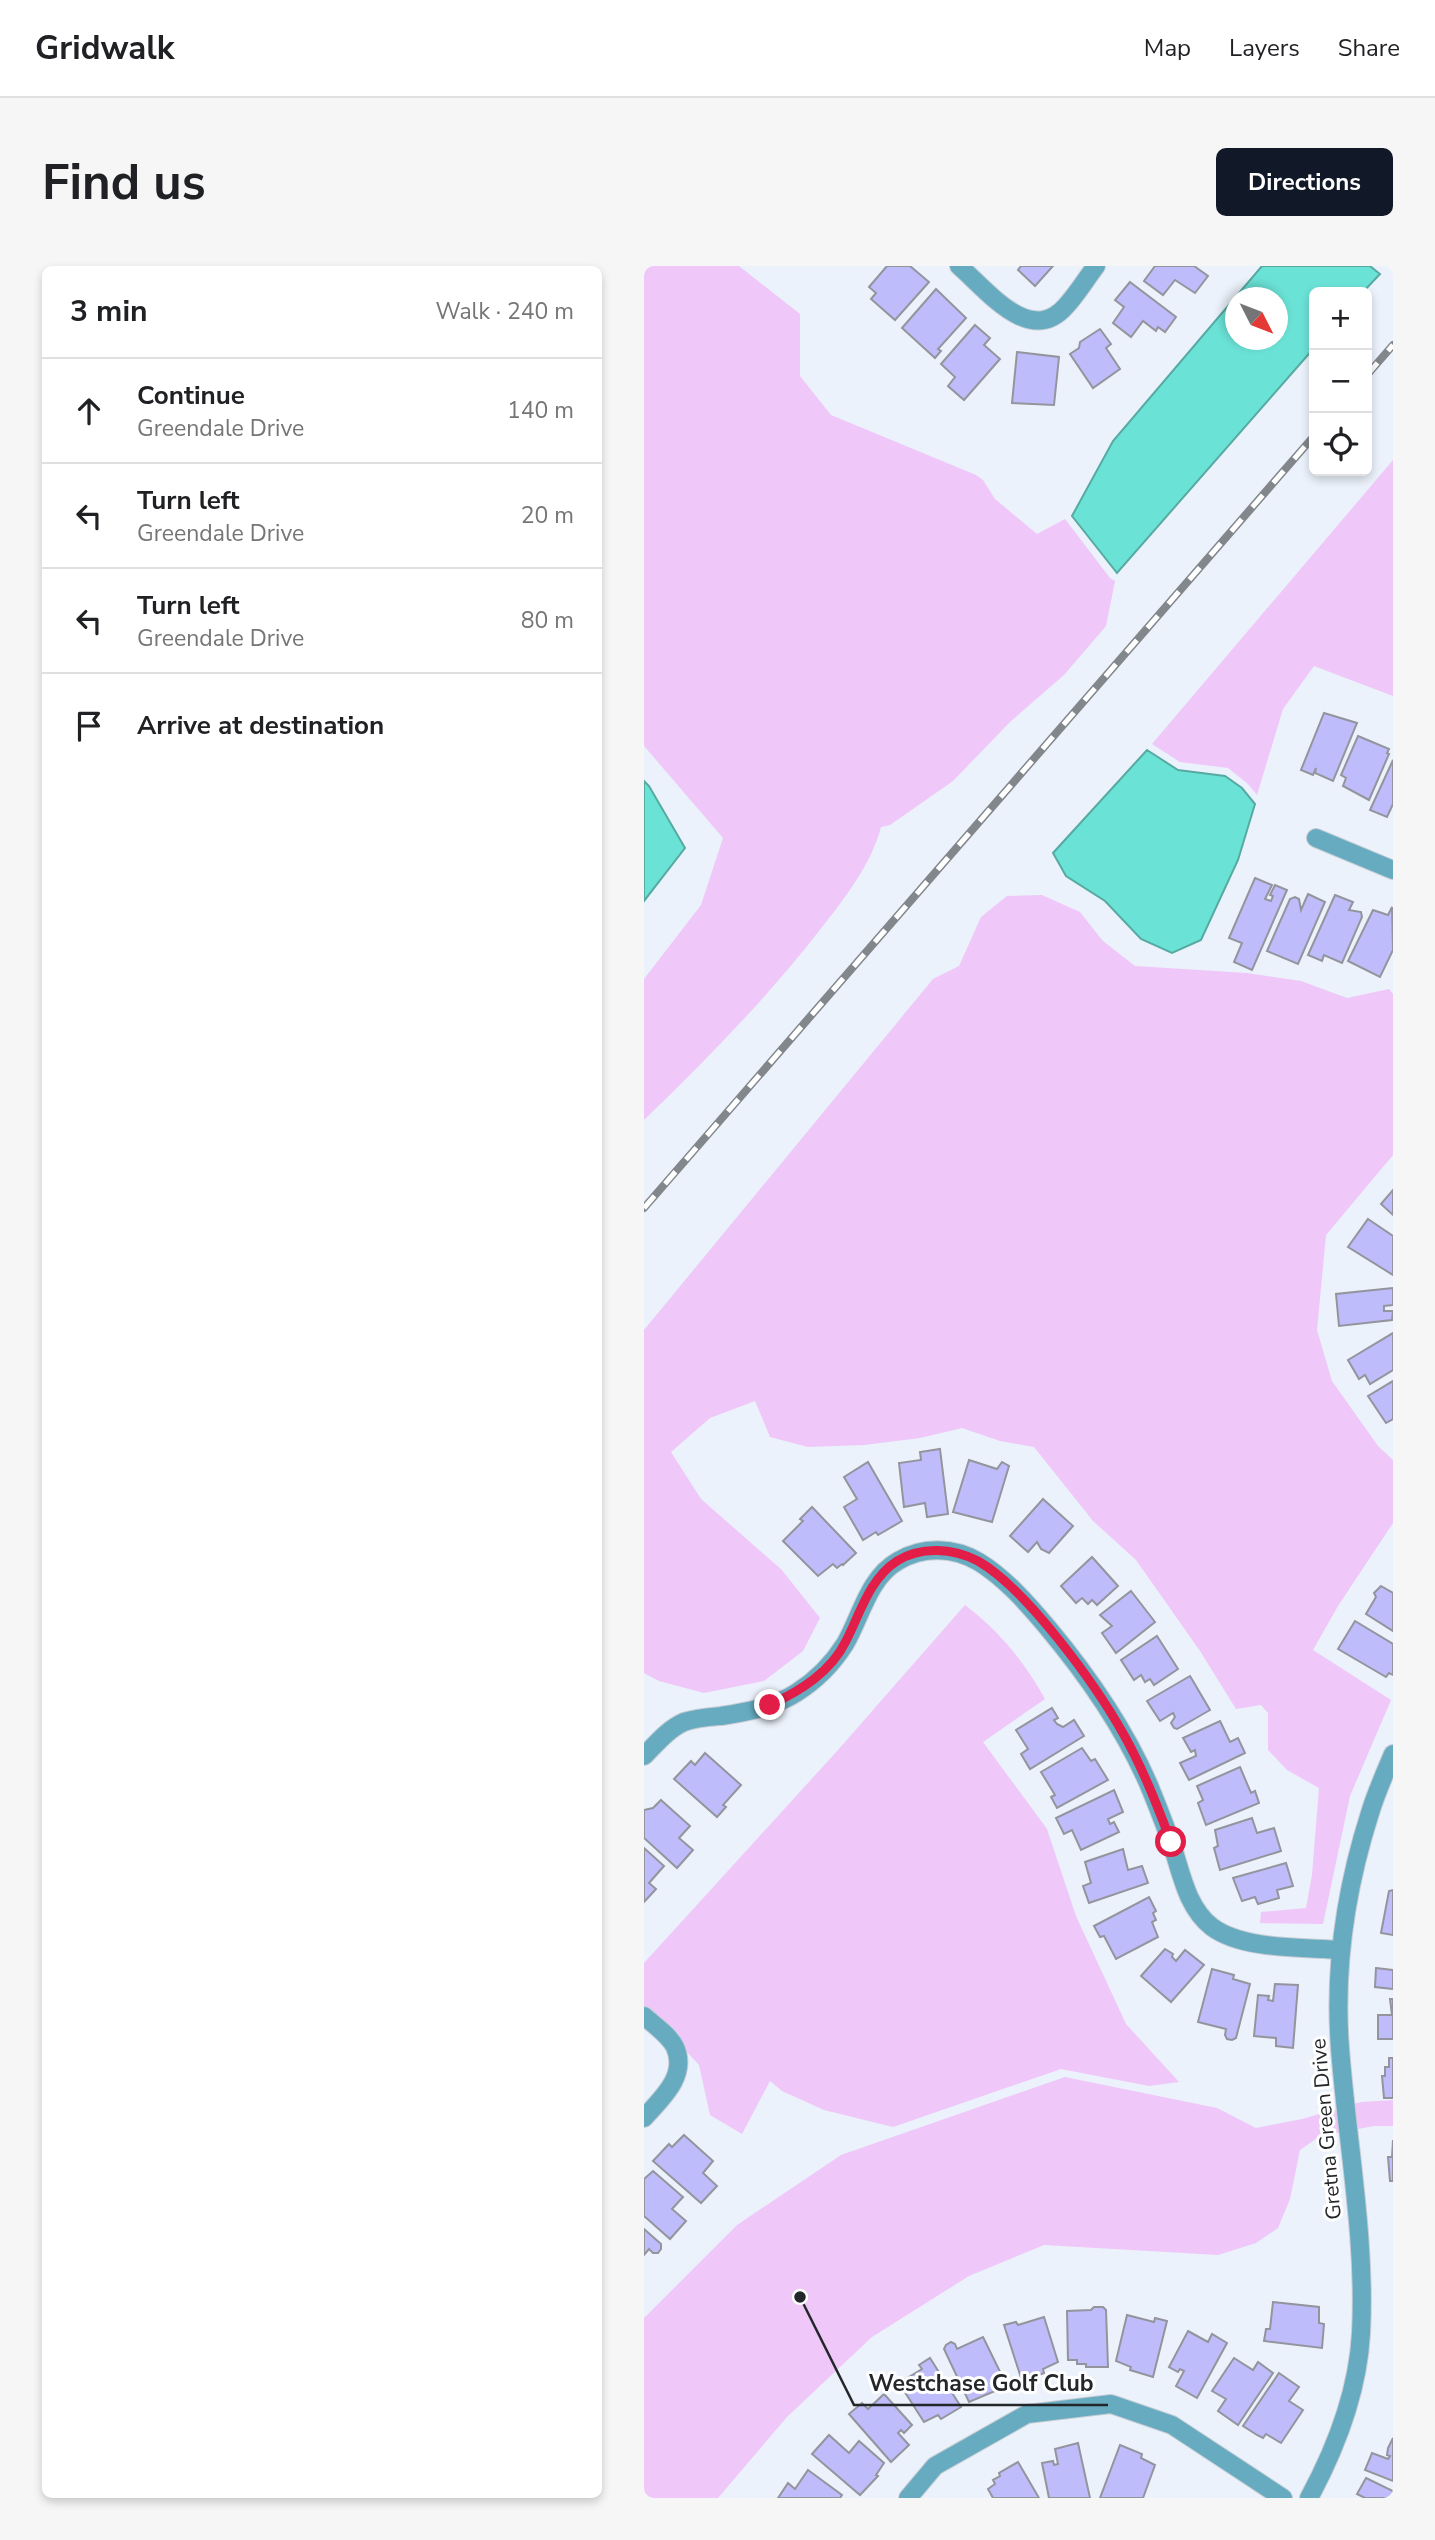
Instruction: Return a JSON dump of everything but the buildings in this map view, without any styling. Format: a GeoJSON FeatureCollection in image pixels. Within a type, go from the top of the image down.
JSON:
{"type":"FeatureCollection","features":[{"type":"Feature","properties":{"kind":"street"},"geometry":{"type":"LineString","coordinates":[[959,266],[1013,313],[1027,320],[1040,322],[1065,307],[1096,266]]}},
{"type":"Feature","properties":{"kind":"street"},"geometry":{"type":"LineString","coordinates":[[1316,838],[1393,870]]}},
{"type":"Feature","properties":{"kind":"street"},"geometry":{"type":"LineString","coordinates":[[644,1756],[668,1732],[684,1722],[748,1712],[795,1693],[832,1661],[845,1644],[879,1577],[897,1561],[938,1549],[956,1552],[978,1562],[1030,1607],[1108,1707],[1148,1784],[1188,1894],[1198,1913],[1211,1926],[1241,1941],[1341,1950]]}},
{"type":"Feature","properties":{"kind":"street","name":"Gretna Green Drive"},"geometry":{"type":"LineString","coordinates":[[1309,2498],[1330,2458],[1340,2430],[1357,2369],[1361,2334],[1361,2271],[1340,2046],[1341,1950],[1352,1883],[1370,1812],[1393,1754]]}},
{"type":"Feature","properties":{"kind":"street"},"geometry":{"type":"LineString","coordinates":[[644,2016],[675,2047],[678,2070],[674,2082],[644,2118]]}},
{"type":"Feature","properties":{"kind":"street"},"geometry":{"type":"LineString","coordinates":[[908,2498],[935,2466],[1027,2414],[1111,2404],[1172,2425],[1283,2498]]}},
{"type":"Feature","properties":{"kind":"shaded area"},"geometry":{"type":"Polygon","coordinates":[[[644,266],[739,266],[800,314],[800,376],[831,415],[976,475],[983,480],[995,499],[1037,534],[1065,519],[1115,581],[1106,626],[1064,675],[1011,721],[953,781],[890,825],[881,827],[870,856],[855,882],[799,956],[735,1028],[644,1120],[644,979],[701,905],[723,838],[644,746],[644,266]]]}},
{"type":"Feature","properties":{"kind":"shaded area"},"geometry":{"type":"Polygon","coordinates":[[[1262,266],[1370,266],[1380,274],[1368,287],[1309,287],[1309,354],[1117,573],[1072,516],[1113,441],[1225,309],[1225,350],[1288,350],[1288,287],[1244,287],[1262,266]]]}},
{"type":"Feature","properties":{"kind":"shaded area"},"geometry":{"type":"Polygon","coordinates":[[[1393,460],[1393,696],[1314,666],[1283,709],[1257,795],[1228,768],[1180,762],[1152,744],[1393,460]]]}},
{"type":"Feature","properties":{"kind":"shaded area"},"geometry":{"type":"Polygon","coordinates":[[[1147,750],[1178,770],[1225,776],[1242,788],[1255,804],[1238,860],[1201,940],[1172,953],[1141,939],[1105,901],[1066,876],[1053,853],[1147,750]]]}},
{"type":"Feature","properties":{"kind":"shaded area"},"geometry":{"type":"Polygon","coordinates":[[[644,781],[685,848],[644,901],[644,781]]]}},
{"type":"Feature","properties":{"kind":"shaded area"},"geometry":{"type":"Polygon","coordinates":[[[1042,895],[1080,912],[1103,941],[1135,966],[1247,973],[1301,981],[1347,998],[1389,989],[1393,994],[1393,1155],[1326,1235],[1317,1330],[1332,1381],[1378,1446],[1393,1460],[1393,1523],[1338,1606],[1313,1650],[1391,1700],[1350,1796],[1323,1924],[1260,1923],[1261,1912],[1306,1908],[1312,1875],[1319,1788],[1287,1770],[1268,1750],[1268,1713],[1261,1705],[1236,1709],[1200,1651],[1136,1560],[1093,1521],[1034,1447],[1000,1441],[962,1428],[920,1438],[864,1445],[808,1447],[770,1437],[755,1401],[710,1418],[671,1452],[701,1499],[781,1569],[820,1618],[803,1651],[764,1681],[704,1693],[659,1681],[644,1673],[644,1330],[933,979],[959,966],[981,917],[1007,896],[1042,895]]]}},
{"type":"Feature","properties":{"kind":"shaded area"},"geometry":{"type":"Polygon","coordinates":[[[965,1605],[989,1625],[1010,1648],[1045,1699],[983,1742],[1047,1829],[1076,1916],[1126,2024],[1179,2082],[1149,2086],[1061,2069],[893,2127],[824,2110],[782,2091],[770,2081],[742,2134],[710,2115],[699,2065],[644,2006],[644,1963],[838,1750],[965,1605]]]}},
{"type":"Feature","properties":{"kind":"shaded area"},"geometry":{"type":"Polygon","coordinates":[[[1065,2077],[1217,2108],[1256,2128],[1302,2119],[1361,2102],[1393,2100],[1393,2126],[1374,2126],[1320,2136],[1300,2150],[1290,2199],[1278,2228],[1256,2243],[1218,2255],[1044,2245],[969,2276],[872,2337],[787,2417],[718,2498],[644,2498],[644,2318],[737,2225],[841,2155],[1065,2077]]]}},
{"type":"Feature","properties":{"kind":"railway"},"geometry":{"type":"LineString","coordinates":[[1372,369],[1393,345]]}},
{"type":"Feature","properties":{"kind":"railway"},"geometry":{"type":"LineString","coordinates":[[644,1208],[1309,442]]}},
{"type":"Feature","properties":{"kind":"place","name":"Westchase Golf Club"},"geometry":{"type":"Point","coordinates":[800,2297]}},
{"type":"Feature","properties":{"kind":"route"},"geometry":{"type":"LineString","coordinates":[[770,1705],[795,1693],[818,1676],[832,1661],[845,1644],[879,1577],[897,1561],[938,1549],[956,1552],[978,1562],[997,1576],[1030,1607],[1084,1673],[1125,1736],[1171,1842]]}}]}
